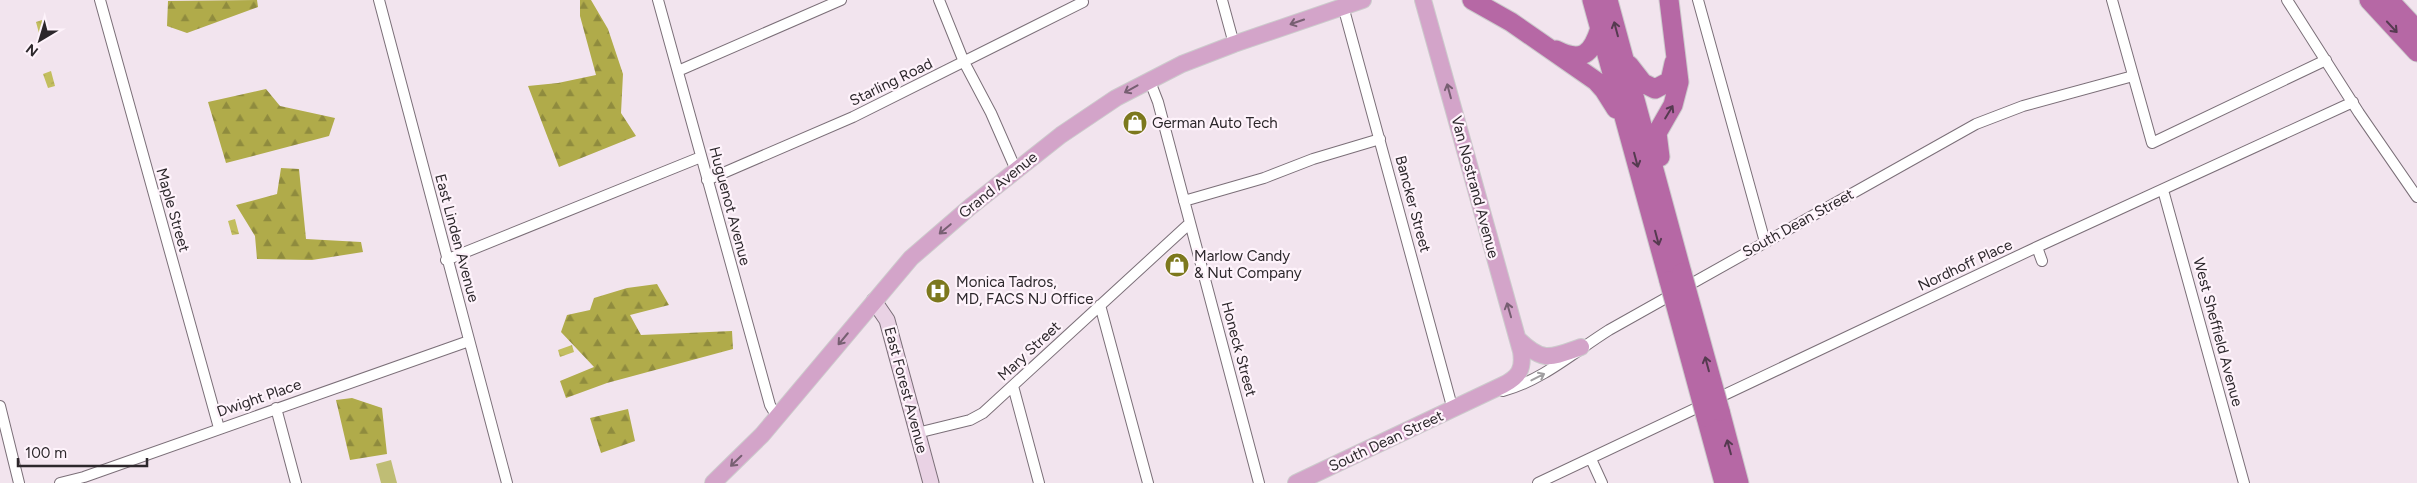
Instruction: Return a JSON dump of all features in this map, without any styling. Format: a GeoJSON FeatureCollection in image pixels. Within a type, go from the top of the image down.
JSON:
{"type":"FeatureCollection","features":[{"type":"Feature","properties":{"kind":"highway"},"geometry":{"type":"LineString","coordinates":[[1472,0],[1493,14],[1511,22]]}},
{"type":"Feature","properties":{"kind":"highway"},"geometry":{"type":"LineString","coordinates":[[1493,0],[1498,10],[1511,22],[1544,44],[1567,56],[1581,56],[1588,52],[1594,45],[1600,28]]}},
{"type":"Feature","properties":{"kind":"highway"},"geometry":{"type":"LineString","coordinates":[[1592,0],[1628,130],[1676,277],[1713,414],[1739,483]]}},
{"type":"Feature","properties":{"kind":"highway"},"geometry":{"type":"LineString","coordinates":[[1608,0],[1665,210]]}},
{"type":"Feature","properties":{"kind":"highway"},"geometry":{"type":"LineString","coordinates":[[1669,0],[1675,57],[1680,72],[1678,91],[1658,134],[1665,210],[1676,277]]}},
{"type":"Feature","properties":{"kind":"highway"},"geometry":{"type":"LineString","coordinates":[[2368,0],[2417,52]]}},
{"type":"Feature","properties":{"kind":"highway"},"geometry":{"type":"LineString","coordinates":[[2389,0],[2417,30]]}},
{"type":"Feature","properties":{"kind":"highway"},"geometry":{"type":"LineString","coordinates":[[2406,0],[2417,12]]}},
{"type":"Feature","properties":{"kind":"highway"},"geometry":{"type":"LineString","coordinates":[[1544,44],[1561,59],[1600,85],[1628,130]]}},
{"type":"Feature","properties":{"kind":"highway"},"geometry":{"type":"LineString","coordinates":[[1624,58],[1643,83],[1655,89],[1670,81],[1675,57]]}},
{"type":"Feature","properties":{"kind":"highway"},"geometry":{"type":"LineString","coordinates":[[1713,414],[1724,483]]}},
{"type":"Feature","properties":{"kind":"main road","name":"Grand Avenue"},"geometry":{"type":"LineString","coordinates":[[714,483],[777,418],[874,301],[922,248],[1016,170],[1094,111],[1149,80],[1234,44],[1364,0]]}},
{"type":"Feature","properties":{"kind":"main road","name":"Van Nostrand Avenue"},"geometry":{"type":"LineString","coordinates":[[1423,0],[1518,339],[1522,358],[1519,374]]}},
{"type":"Feature","properties":{"kind":"main road"},"geometry":{"type":"LineString","coordinates":[[1518,339],[1534,354],[1545,357],[1556,356],[1581,347]]}},
{"type":"Feature","properties":{"kind":"main road","name":"South Dean Street"},"geometry":{"type":"LineString","coordinates":[[1296,483],[1453,410],[1510,381],[1519,374]]}},
{"type":"Feature","properties":{"kind":"street","name":"Maple Street"},"geometry":{"type":"LineString","coordinates":[[100,0],[219,428]]}},
{"type":"Feature","properties":{"kind":"street","name":"East Linden Avenue"},"geometry":{"type":"LineString","coordinates":[[379,0],[446,260],[507,483]]}},
{"type":"Feature","properties":{"kind":"street","name":"Huguenot Avenue"},"geometry":{"type":"LineString","coordinates":[[658,0],[770,405],[777,418]]}},
{"type":"Feature","properties":{"kind":"street"},"geometry":{"type":"LineString","coordinates":[[678,71],[841,0]]}},
{"type":"Feature","properties":{"kind":"street"},"geometry":{"type":"LineString","coordinates":[[939,0],[964,62],[991,112],[1016,170]]}},
{"type":"Feature","properties":{"kind":"street"},"geometry":{"type":"LineString","coordinates":[[1222,0],[1234,44]]}},
{"type":"Feature","properties":{"kind":"street"},"geometry":{"type":"LineString","coordinates":[[1698,0],[1765,242]]}},
{"type":"Feature","properties":{"kind":"street"},"geometry":{"type":"LineString","coordinates":[[2112,0],[2152,143],[2326,60]]}},
{"type":"Feature","properties":{"kind":"street"},"geometry":{"type":"LineString","coordinates":[[2287,0],[2417,197]]}},
{"type":"Feature","properties":{"kind":"street","name":"Starling Road"},"geometry":{"type":"LineString","coordinates":[[707,180],[853,117],[1083,2]]}},
{"type":"Feature","properties":{"kind":"street","name":"Bancker Street"},"geometry":{"type":"LineString","coordinates":[[1343,6],[1453,410]]}},
{"type":"Feature","properties":{"kind":"street","name":"South Dean Street"},"geometry":{"type":"LineString","coordinates":[[1476,398],[1518,386],[1558,366],[1581,347],[1976,124],[2023,106],[2133,76]]}},
{"type":"Feature","properties":{"kind":"street","name":"Honeck Street"},"geometry":{"type":"LineString","coordinates":[[1149,80],[1158,102],[1258,483]]}},
{"type":"Feature","properties":{"kind":"street","name":"Nordhoff Place"},"geometry":{"type":"LineString","coordinates":[[1538,483],[2037,247],[2353,102]]}},
{"type":"Feature","properties":{"kind":"street"},"geometry":{"type":"LineString","coordinates":[[1184,201],[1264,178],[1313,158],[1380,139]]}},
{"type":"Feature","properties":{"kind":"street"},"geometry":{"type":"LineString","coordinates":[[446,260],[701,157]]}},
{"type":"Feature","properties":{"kind":"street","name":"West Sheffield Avenue"},"geometry":{"type":"LineString","coordinates":[[2163,190],[2244,483]]}},
{"type":"Feature","properties":{"kind":"street","name":"Mary Street"},"geometry":{"type":"LineString","coordinates":[[918,433],[975,418],[1013,386],[1190,223]]}},
{"type":"Feature","properties":{"kind":"street"},"geometry":{"type":"LineString","coordinates":[[2037,247],[2042,261]]}},
{"type":"Feature","properties":{"kind":"street","name":"East Forest Avenue"},"geometry":{"type":"LineString","coordinates":[[874,301],[884,312],[887,320],[931,483]]}},
{"type":"Feature","properties":{"kind":"street"},"geometry":{"type":"LineString","coordinates":[[1100,305],[1148,483]]}},
{"type":"Feature","properties":{"kind":"street","name":"Dwight Place"},"geometry":{"type":"LineString","coordinates":[[60,483],[85,480],[219,428],[469,341]]}},
{"type":"Feature","properties":{"kind":"street"},"geometry":{"type":"LineString","coordinates":[[1013,386],[1039,483]]}},
{"type":"Feature","properties":{"kind":"street"},"geometry":{"type":"LineString","coordinates":[[0,406],[19,483]]}},
{"type":"Feature","properties":{"kind":"street"},"geometry":{"type":"LineString","coordinates":[[276,408],[296,483]]}},
{"type":"Feature","properties":{"kind":"street"},"geometry":{"type":"LineString","coordinates":[[1591,459],[1602,483]]}},
{"type":"Feature","properties":{"kind":"green space"},"geometry":{"type":"Polygon","coordinates":[[[257,0],[258,7],[187,33],[167,26],[168,1],[257,0]]]}},
{"type":"Feature","properties":{"kind":"green space"},"geometry":{"type":"Polygon","coordinates":[[[580,0],[591,0],[608,29],[623,74],[621,113],[636,136],[559,167],[528,86],[558,83],[596,75],[580,16],[580,0]]]}},
{"type":"Feature","properties":{"kind":"green space"},"geometry":{"type":"Polygon","coordinates":[[[266,89],[280,106],[335,118],[329,136],[226,163],[208,102],[266,89]]]}},
{"type":"Feature","properties":{"kind":"green space"},"geometry":{"type":"Polygon","coordinates":[[[281,168],[299,169],[306,239],[361,242],[363,252],[312,260],[257,259],[255,236],[236,205],[277,194],[281,168]]]}},
{"type":"Feature","properties":{"kind":"green space"},"geometry":{"type":"Polygon","coordinates":[[[657,284],[669,305],[630,315],[641,335],[732,331],[733,349],[607,383],[566,398],[560,381],[594,367],[561,332],[567,315],[590,310],[594,298],[627,288],[657,284]]]}},
{"type":"Feature","properties":{"kind":"green space"},"geometry":{"type":"Polygon","coordinates":[[[352,398],[382,408],[387,454],[350,460],[336,400],[352,398]]]}},
{"type":"Feature","properties":{"kind":"green space"},"geometry":{"type":"Polygon","coordinates":[[[628,409],[635,441],[601,453],[590,418],[628,409]]]}},
{"type":"Feature","properties":{"kind":"shaded area"},"geometry":{"type":"Polygon","coordinates":[[[391,460],[397,483],[381,483],[376,464],[391,460]]]}},
{"type":"Feature","properties":{"kind":"water"},"geometry":{"type":"Polygon","coordinates":[[[42,20],[47,35],[40,37],[36,22],[42,20]]]}},
{"type":"Feature","properties":{"kind":"water"},"geometry":{"type":"Polygon","coordinates":[[[51,71],[55,86],[48,88],[43,74],[51,71]]]}},
{"type":"Feature","properties":{"kind":"water"},"geometry":{"type":"Polygon","coordinates":[[[235,219],[239,234],[232,235],[228,221],[235,219]]]}},
{"type":"Feature","properties":{"kind":"water"},"geometry":{"type":"Polygon","coordinates":[[[572,345],[574,352],[560,357],[558,350],[572,345]]]}},
{"type":"Feature","properties":{"kind":"place","name":"German Auto Tech"},"geometry":{"type":"Point","coordinates":[1135,123]}},
{"type":"Feature","properties":{"kind":"place","name":"Marlow Candy & Nut Company"},"geometry":{"type":"Point","coordinates":[1177,265]}},
{"type":"Feature","properties":{"kind":"place","name":"Monica Tadros, MD, FACS NJ Office"},"geometry":{"type":"Point","coordinates":[938,291]}}]}
